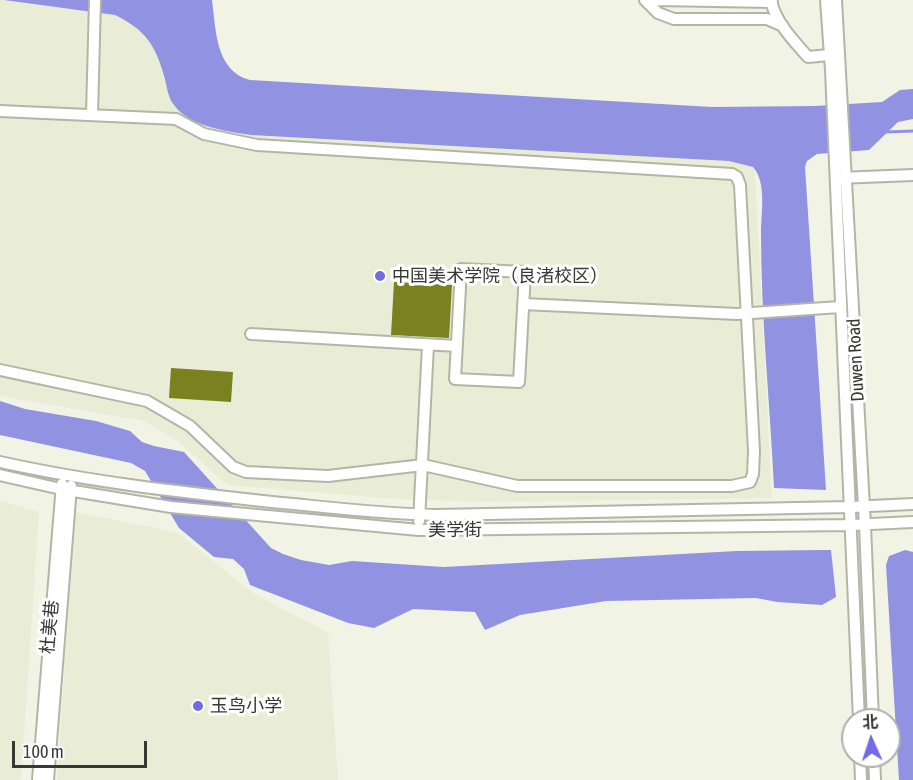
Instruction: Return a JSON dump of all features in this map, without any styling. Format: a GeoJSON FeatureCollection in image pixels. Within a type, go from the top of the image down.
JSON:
{"type":"FeatureCollection","features":[{"type":"Feature","properties":{"kind":"street"},"geometry":{"type":"LineString","coordinates":[[92,116],[95,0]]}},
{"type":"Feature","properties":{"kind":"street"},"geometry":{"type":"LineString","coordinates":[[645,0],[658,13],[674,19],[767,19],[783,26]]}},
{"type":"Feature","properties":{"kind":"street"},"geometry":{"type":"LineString","coordinates":[[656,0],[772,1],[783,26],[808,57],[829,55]]}},
{"type":"Feature","properties":{"kind":"street","name":"Duwen Road"},"geometry":{"type":"LineString","coordinates":[[826,0],[829,55],[835,70]]}},
{"type":"Feature","properties":{"kind":"street","name":"Duwen Road"},"geometry":{"type":"LineString","coordinates":[[836,0],[835,70],[840,166],[840,307],[858,708]]}},
{"type":"Feature","properties":{"kind":"street"},"geometry":{"type":"LineString","coordinates":[[0,111],[176,119],[204,134],[257,145],[732,174],[737,177],[740,184],[754,451],[753,474],[750,482],[732,486],[516,486],[423,465],[328,476],[238,471],[190,426],[147,401],[0,370]]}},
{"type":"Feature","properties":{"kind":"street"},"geometry":{"type":"LineString","coordinates":[[840,178],[913,175]]}},
{"type":"Feature","properties":{"kind":"street","name":"Duwen Road"},"geometry":{"type":"LineString","coordinates":[[840,178],[864,507],[873,708]]}},
{"type":"Feature","properties":{"kind":"street"},"geometry":{"type":"LineString","coordinates":[[461,269],[525,272],[519,382],[455,378],[457,346],[461,269]]}},
{"type":"Feature","properties":{"kind":"street"},"geometry":{"type":"LineString","coordinates":[[523,304],[737,314],[840,307]]}},
{"type":"Feature","properties":{"kind":"street"},"geometry":{"type":"LineString","coordinates":[[251,334],[457,346]]}},
{"type":"Feature","properties":{"kind":"street"},"geometry":{"type":"LineString","coordinates":[[418,530],[428,345]]}},
{"type":"Feature","properties":{"kind":"street","name":"美学街"},"geometry":{"type":"LineString","coordinates":[[0,462],[67,475],[188,493],[419,515],[864,507],[913,504]]}},
{"type":"Feature","properties":{"kind":"street","name":"美学街"},"geometry":{"type":"LineString","coordinates":[[0,475],[171,507],[418,530],[865,525],[913,522]]}},
{"type":"Feature","properties":{"kind":"street","name":"杜美巷"},"geometry":{"type":"LineString","coordinates":[[48,780],[67,475]]}},
{"type":"Feature","properties":{"kind":"street","name":"杜美巷"},"geometry":{"type":"LineString","coordinates":[[38,780],[66,489]]}},
{"type":"Feature","properties":{"kind":"shaded area","name":"中国美术学院（良渚校区）"},"geometry":{"type":"Polygon","coordinates":[[[0,0],[65,0],[153,16],[187,106],[754,156],[772,498],[485,502],[397,499],[227,485],[178,441],[144,421],[0,396],[0,0]]]}},
{"type":"Feature","properties":{"kind":"shaded area"},"geometry":{"type":"Polygon","coordinates":[[[0,501],[39,512],[21,780],[0,780],[0,501]]]}},
{"type":"Feature","properties":{"kind":"shaded area","name":"玉鸟小学"},"geometry":{"type":"Polygon","coordinates":[[[75,512],[176,532],[253,593],[328,633],[338,780],[57,780],[75,512]]]}},
{"type":"Feature","properties":{"kind":"water"},"geometry":{"type":"Polygon","coordinates":[[[4,0],[212,0],[219,48],[230,68],[238,75],[250,80],[712,107],[815,106],[882,102],[900,90],[913,89],[913,119],[898,122],[869,150],[817,154],[807,161],[805,167],[826,490],[774,488],[762,297],[762,190],[753,167],[729,161],[251,135],[220,130],[189,118],[174,105],[169,96],[162,67],[153,48],[142,33],[126,21],[115,15],[4,0]]]}},
{"type":"Feature","properties":{"kind":"water"},"geometry":{"type":"Polygon","coordinates":[[[0,401],[25,409],[96,421],[130,431],[142,442],[184,452],[271,548],[301,560],[329,565],[352,561],[444,567],[737,551],[831,550],[836,597],[822,605],[756,598],[606,601],[520,615],[485,630],[475,612],[413,609],[374,628],[348,623],[250,585],[244,569],[233,559],[214,557],[179,528],[145,471],[131,463],[0,435],[0,401]]]}},
{"type":"Feature","properties":{"kind":"water"},"geometry":{"type":"Polygon","coordinates":[[[905,550],[913,552],[913,780],[899,780],[901,708],[895,708],[886,565],[889,556],[905,550]]]}},
{"type":"Feature","properties":{"kind":"building"},"geometry":{"type":"Polygon","coordinates":[[[394,282],[452,285],[449,338],[391,335],[394,282]]]}},
{"type":"Feature","properties":{"kind":"building"},"geometry":{"type":"Polygon","coordinates":[[[171,368],[233,372],[231,402],[169,398],[171,368]]]}},
{"type":"Feature","properties":{"kind":"waterway"},"geometry":{"type":"LineString","coordinates":[[886,132],[913,131]]}},
{"type":"Feature","properties":{"kind":"place","name":"中国美术学院（良渚校区）"},"geometry":{"type":"Point","coordinates":[380,276]}},
{"type":"Feature","properties":{"kind":"place","name":"玉鸟小学"},"geometry":{"type":"Point","coordinates":[198,706]}}]}
